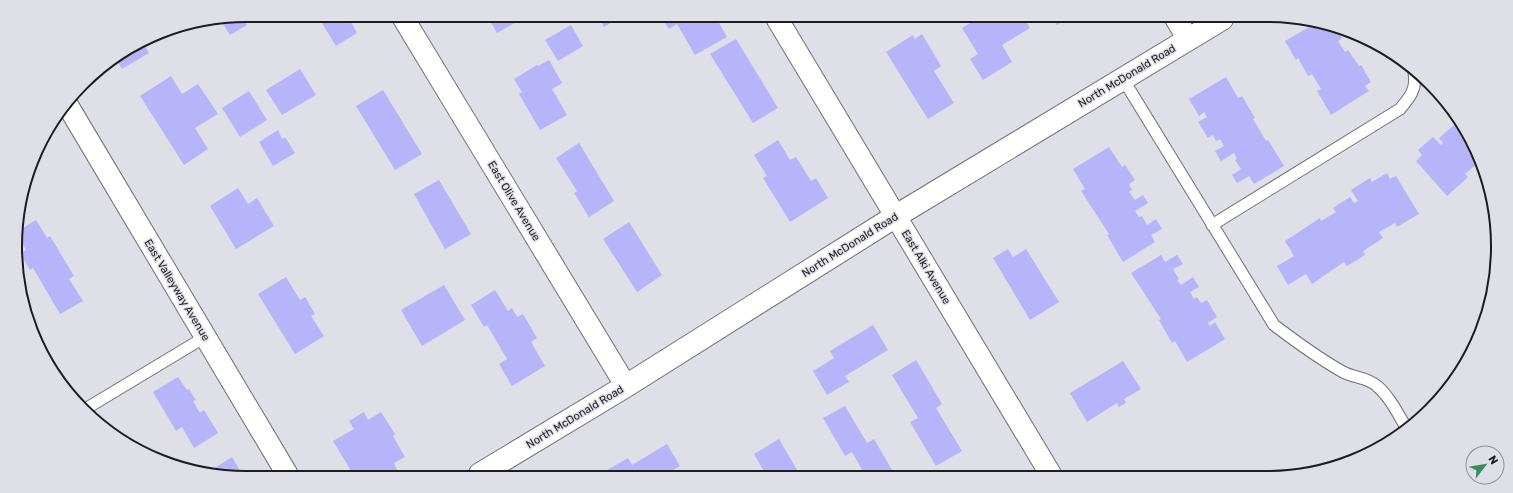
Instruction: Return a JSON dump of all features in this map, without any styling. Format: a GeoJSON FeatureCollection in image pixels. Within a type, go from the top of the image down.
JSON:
{"type":"FeatureCollection","features":[{"type":"Feature","properties":{"kind":"street","name":"East Olive Avenue"},"geometry":{"type":"LineString","coordinates":[[406,22],[626,386]]}},
{"type":"Feature","properties":{"kind":"street","name":"East Alki Avenue"},"geometry":{"type":"LineString","coordinates":[[779,22],[1049,471]]}},
{"type":"Feature","properties":{"kind":"street"},"geometry":{"type":"LineString","coordinates":[[1178,22],[1188,39]]}},
{"type":"Feature","properties":{"kind":"street","name":"North McDonald Road"},"geometry":{"type":"LineString","coordinates":[[485,471],[626,386],[896,216],[1217,22]]}},
{"type":"Feature","properties":{"kind":"street","name":"East Valleyway Avenue"},"geometry":{"type":"LineString","coordinates":[[69,108],[285,471]]}},
{"type":"Feature","properties":{"kind":"lane"},"geometry":{"type":"LineString","coordinates":[[1123,78],[1274,325],[1344,372],[1366,378],[1376,385],[1389,400],[1404,424]]}},
{"type":"Feature","properties":{"kind":"lane"},"geometry":{"type":"LineString","coordinates":[[1212,225],[1400,109],[1410,97],[1416,82],[1415,78]]}},
{"type":"Feature","properties":{"kind":"lane"},"geometry":{"type":"LineString","coordinates":[[89,406],[205,337]]}},
{"type":"Feature","properties":{"kind":"building"},"geometry":{"type":"Polygon","coordinates":[[[245,22],[247,25],[230,35],[223,24],[245,22]]]}},
{"type":"Feature","properties":{"kind":"building"},"geometry":{"type":"Polygon","coordinates":[[[321,22],[351,22],[357,33],[336,46],[321,22]]]}},
{"type":"Feature","properties":{"kind":"building"},"geometry":{"type":"Polygon","coordinates":[[[491,22],[516,22],[497,33],[491,22]]]}},
{"type":"Feature","properties":{"kind":"building"},"geometry":{"type":"Polygon","coordinates":[[[601,22],[612,22],[604,27],[601,22]]]}},
{"type":"Feature","properties":{"kind":"building"},"geometry":{"type":"Polygon","coordinates":[[[664,22],[719,22],[727,37],[695,55],[677,24],[669,29],[664,22]]]}},
{"type":"Feature","properties":{"kind":"building"},"geometry":{"type":"Polygon","coordinates":[[[972,22],[1026,22],[1030,28],[1002,45],[1012,62],[983,80],[970,59],[978,54],[962,28],[972,22]]]}},
{"type":"Feature","properties":{"kind":"building"},"geometry":{"type":"Polygon","coordinates":[[[571,25],[583,46],[558,61],[545,40],[571,25]]]}},
{"type":"Feature","properties":{"kind":"building"},"geometry":{"type":"Polygon","coordinates":[[[1311,26],[1340,34],[1342,38],[1338,41],[1345,52],[1348,50],[1359,66],[1361,65],[1371,82],[1365,86],[1369,91],[1331,115],[1317,91],[1321,89],[1312,74],[1308,76],[1298,58],[1296,60],[1285,41],[1311,26]]]}},
{"type":"Feature","properties":{"kind":"building"},"geometry":{"type":"Polygon","coordinates":[[[922,34],[941,66],[934,71],[954,103],[928,119],[886,52],[913,35],[915,39],[922,34]]]}},
{"type":"Feature","properties":{"kind":"building"},"geometry":{"type":"Polygon","coordinates":[[[736,39],[778,108],[753,123],[710,54],[736,39]]]}},
{"type":"Feature","properties":{"kind":"building"},"geometry":{"type":"Polygon","coordinates":[[[145,46],[149,53],[122,69],[118,63],[145,46]]]}},
{"type":"Feature","properties":{"kind":"building"},"geometry":{"type":"Polygon","coordinates":[[[549,60],[562,83],[552,89],[567,115],[540,130],[519,94],[522,92],[514,79],[537,65],[538,66],[549,60]]]}},
{"type":"Feature","properties":{"kind":"building"},"geometry":{"type":"Polygon","coordinates":[[[300,69],[316,95],[282,115],[266,90],[300,69]]]}},
{"type":"Feature","properties":{"kind":"building"},"geometry":{"type":"Polygon","coordinates":[[[171,76],[182,94],[198,84],[218,114],[195,128],[208,149],[184,165],[140,96],[171,76]]]}},
{"type":"Feature","properties":{"kind":"building"},"geometry":{"type":"Polygon","coordinates":[[[1226,77],[1238,98],[1242,96],[1266,141],[1268,140],[1284,166],[1254,184],[1249,176],[1237,183],[1232,175],[1241,169],[1235,160],[1237,159],[1234,153],[1221,161],[1215,151],[1224,146],[1220,139],[1216,141],[1213,135],[1208,138],[1198,122],[1207,117],[1204,112],[1199,116],[1189,99],[1226,77]]]}},
{"type":"Feature","properties":{"kind":"building"},"geometry":{"type":"Polygon","coordinates":[[[383,90],[422,154],[395,170],[356,106],[383,90]]]}},
{"type":"Feature","properties":{"kind":"building"},"geometry":{"type":"Polygon","coordinates":[[[249,91],[267,120],[240,137],[222,108],[249,91]]]}},
{"type":"Feature","properties":{"kind":"building"},"geometry":{"type":"Polygon","coordinates":[[[1454,125],[1468,147],[1476,165],[1465,174],[1468,177],[1447,196],[1416,161],[1422,155],[1418,150],[1433,137],[1441,145],[1443,143],[1439,138],[1454,125]]]}},
{"type":"Feature","properties":{"kind":"building"},"geometry":{"type":"Polygon","coordinates":[[[278,130],[282,139],[285,137],[295,153],[273,166],[259,142],[278,130]]]}},
{"type":"Feature","properties":{"kind":"building"},"geometry":{"type":"Polygon","coordinates":[[[778,140],[790,160],[796,157],[811,181],[816,178],[828,198],[790,222],[763,178],[767,176],[754,155],[778,140]]]}},
{"type":"Feature","properties":{"kind":"building"},"geometry":{"type":"Polygon","coordinates":[[[579,143],[614,201],[589,217],[574,193],[577,191],[556,158],[579,143]]]}},
{"type":"Feature","properties":{"kind":"building"},"geometry":{"type":"Polygon","coordinates":[[[1109,147],[1122,167],[1125,165],[1135,180],[1129,184],[1132,190],[1129,192],[1135,200],[1143,195],[1148,203],[1135,211],[1139,217],[1142,216],[1147,225],[1156,219],[1162,229],[1151,235],[1155,242],[1123,262],[1107,235],[1109,234],[1081,191],[1085,189],[1073,169],[1109,147]]]}},
{"type":"Feature","properties":{"kind":"building"},"geometry":{"type":"Polygon","coordinates":[[[1387,173],[1390,179],[1396,176],[1419,214],[1397,227],[1395,223],[1379,232],[1383,238],[1363,251],[1365,255],[1347,266],[1344,262],[1312,284],[1306,274],[1288,285],[1277,266],[1294,256],[1285,241],[1320,218],[1321,221],[1336,212],[1333,208],[1350,197],[1354,203],[1358,201],[1351,190],[1370,178],[1372,182],[1387,173]]]}},
{"type":"Feature","properties":{"kind":"building"},"geometry":{"type":"Polygon","coordinates":[[[439,180],[471,234],[445,249],[414,194],[439,180]]]}},
{"type":"Feature","properties":{"kind":"building"},"geometry":{"type":"Polygon","coordinates":[[[238,188],[248,204],[257,198],[274,226],[236,249],[210,206],[238,188]]]}},
{"type":"Feature","properties":{"kind":"building"},"geometry":{"type":"Polygon","coordinates":[[[36,220],[47,238],[50,236],[74,276],[69,279],[83,301],[60,314],[33,268],[30,270],[22,256],[22,252],[26,250],[22,243],[22,228],[36,220]]]}},
{"type":"Feature","properties":{"kind":"building"},"geometry":{"type":"Polygon","coordinates":[[[629,222],[662,275],[637,292],[603,239],[629,222]]]}},
{"type":"Feature","properties":{"kind":"building"},"geometry":{"type":"Polygon","coordinates":[[[1008,249],[1013,257],[1026,249],[1059,302],[1030,320],[993,258],[1008,249]]]}},
{"type":"Feature","properties":{"kind":"building"},"geometry":{"type":"Polygon","coordinates":[[[1161,255],[1165,262],[1177,255],[1183,264],[1173,269],[1179,279],[1177,280],[1181,285],[1193,277],[1199,287],[1190,292],[1194,299],[1197,297],[1201,303],[1207,300],[1217,317],[1208,323],[1210,326],[1215,322],[1225,339],[1187,362],[1175,341],[1172,343],[1159,320],[1161,319],[1131,273],[1161,255]]]}},
{"type":"Feature","properties":{"kind":"building"},"geometry":{"type":"Polygon","coordinates":[[[286,277],[300,300],[305,297],[315,314],[311,316],[324,336],[295,354],[258,294],[286,277]]]}},
{"type":"Feature","properties":{"kind":"building"},"geometry":{"type":"Polygon","coordinates":[[[444,285],[465,320],[422,346],[401,310],[444,285]]]}},
{"type":"Feature","properties":{"kind":"building"},"geometry":{"type":"Polygon","coordinates":[[[495,290],[508,311],[512,308],[517,317],[523,314],[537,338],[531,342],[545,366],[512,386],[499,364],[507,359],[487,325],[484,327],[471,305],[495,290]]]}},
{"type":"Feature","properties":{"kind":"building"},"geometry":{"type":"Polygon","coordinates":[[[873,325],[888,350],[845,376],[849,382],[827,395],[813,371],[834,358],[830,351],[873,325]]]}},
{"type":"Feature","properties":{"kind":"building"},"geometry":{"type":"Polygon","coordinates":[[[916,360],[942,404],[936,408],[962,451],[936,466],[910,422],[918,418],[892,375],[916,360]]]}},
{"type":"Feature","properties":{"kind":"building"},"geometry":{"type":"Polygon","coordinates":[[[1123,361],[1141,389],[1124,399],[1126,403],[1119,407],[1117,403],[1087,422],[1070,393],[1123,361]]]}},
{"type":"Feature","properties":{"kind":"building"},"geometry":{"type":"Polygon","coordinates":[[[178,377],[187,390],[189,389],[196,400],[193,401],[200,413],[204,410],[218,433],[194,448],[182,427],[176,431],[153,392],[178,377]]]}},
{"type":"Feature","properties":{"kind":"building"},"geometry":{"type":"Polygon","coordinates":[[[845,406],[867,443],[874,439],[893,471],[863,471],[852,452],[845,456],[823,418],[845,406]]]}},
{"type":"Feature","properties":{"kind":"building"},"geometry":{"type":"Polygon","coordinates":[[[364,412],[368,420],[381,412],[395,434],[393,436],[405,457],[394,463],[398,471],[351,471],[333,441],[354,429],[349,421],[364,412]]]}},
{"type":"Feature","properties":{"kind":"building"},"geometry":{"type":"Polygon","coordinates":[[[779,439],[798,471],[764,471],[754,454],[779,439]]]}},
{"type":"Feature","properties":{"kind":"building"},"geometry":{"type":"Polygon","coordinates":[[[667,444],[680,466],[672,471],[605,471],[628,458],[632,465],[667,444]]]}},
{"type":"Feature","properties":{"kind":"building"},"geometry":{"type":"Polygon","coordinates":[[[232,457],[240,471],[232,471],[214,469],[232,457]]]}}]}
